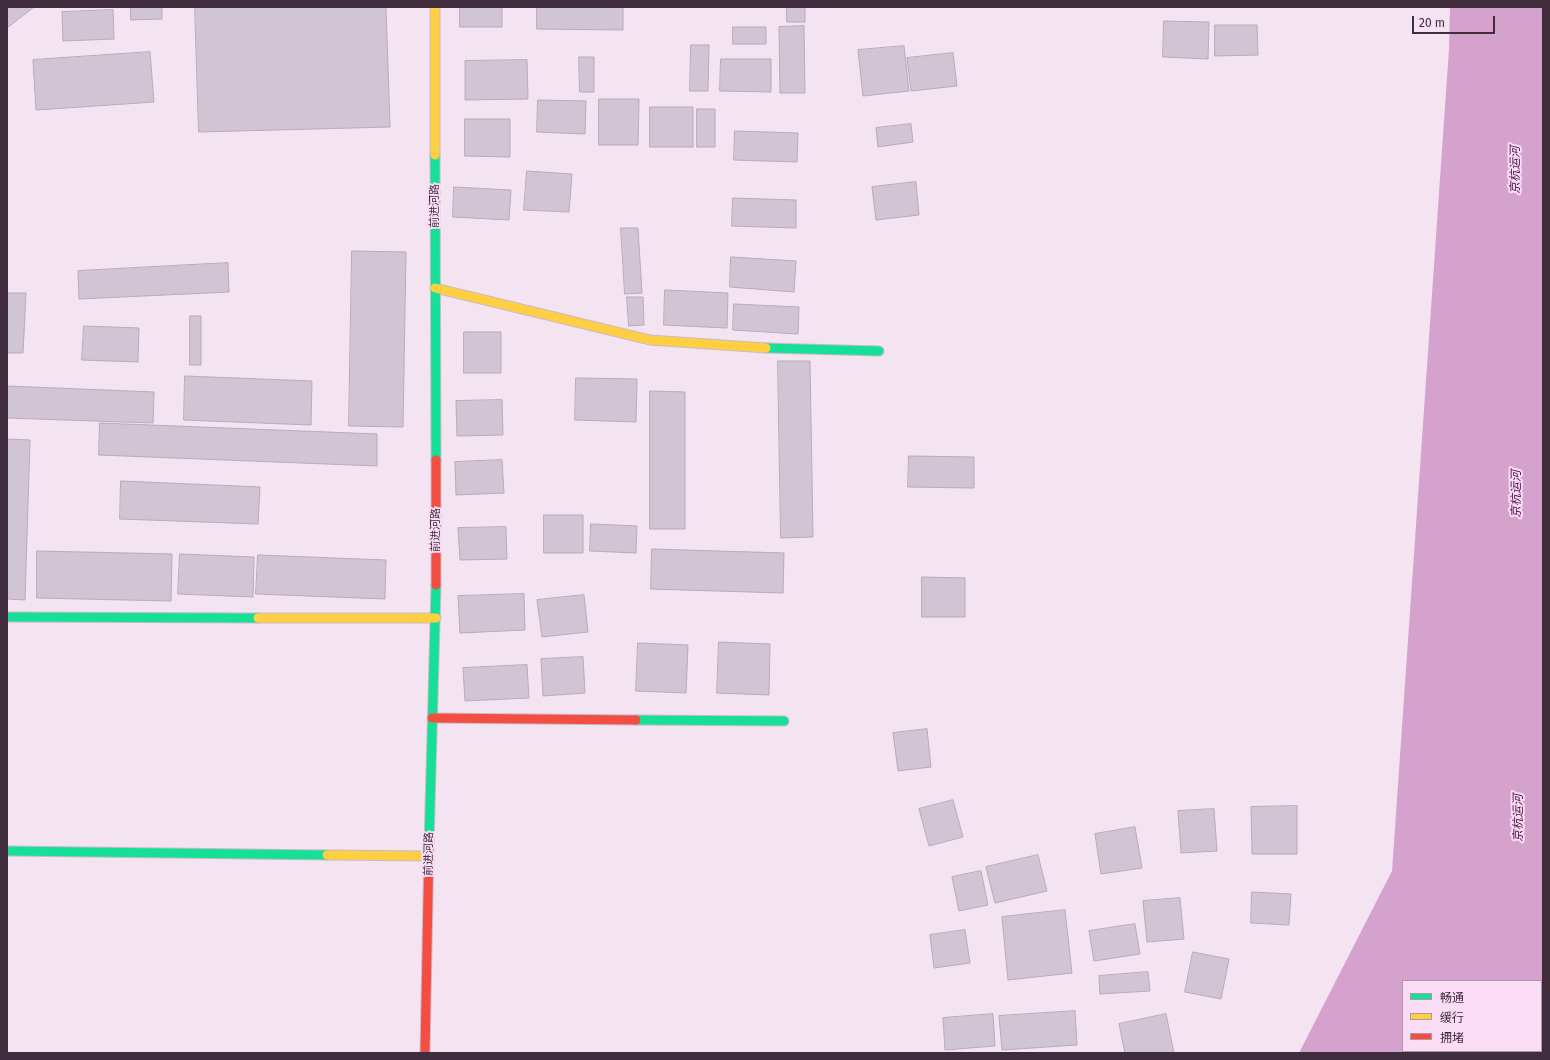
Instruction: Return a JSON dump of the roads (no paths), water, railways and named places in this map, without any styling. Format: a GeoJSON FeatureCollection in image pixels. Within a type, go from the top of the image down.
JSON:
{"type":"FeatureCollection","features":[{"type":"Feature","properties":{"kind":"street","name":"前进河路"},"geometry":{"type":"LineString","coordinates":[[425,1053],[432,718],[436,618],[435,7]]}},
{"type":"Feature","properties":{"kind":"street"},"geometry":{"type":"LineString","coordinates":[[435,288],[650,340],[784,349],[879,351]]}},
{"type":"Feature","properties":{"kind":"street"},"geometry":{"type":"LineString","coordinates":[[7,617],[436,618]]}},
{"type":"Feature","properties":{"kind":"street"},"geometry":{"type":"LineString","coordinates":[[432,718],[784,721]]}},
{"type":"Feature","properties":{"kind":"street"},"geometry":{"type":"LineString","coordinates":[[7,851],[429,856]]}},
{"type":"Feature","properties":{"kind":"water","name":"京杭运河"},"geometry":{"type":"Polygon","coordinates":[[[1450,7],[1543,7],[1543,1053],[1299,1053],[1392,871],[1449,49],[1450,7]]]}}]}
